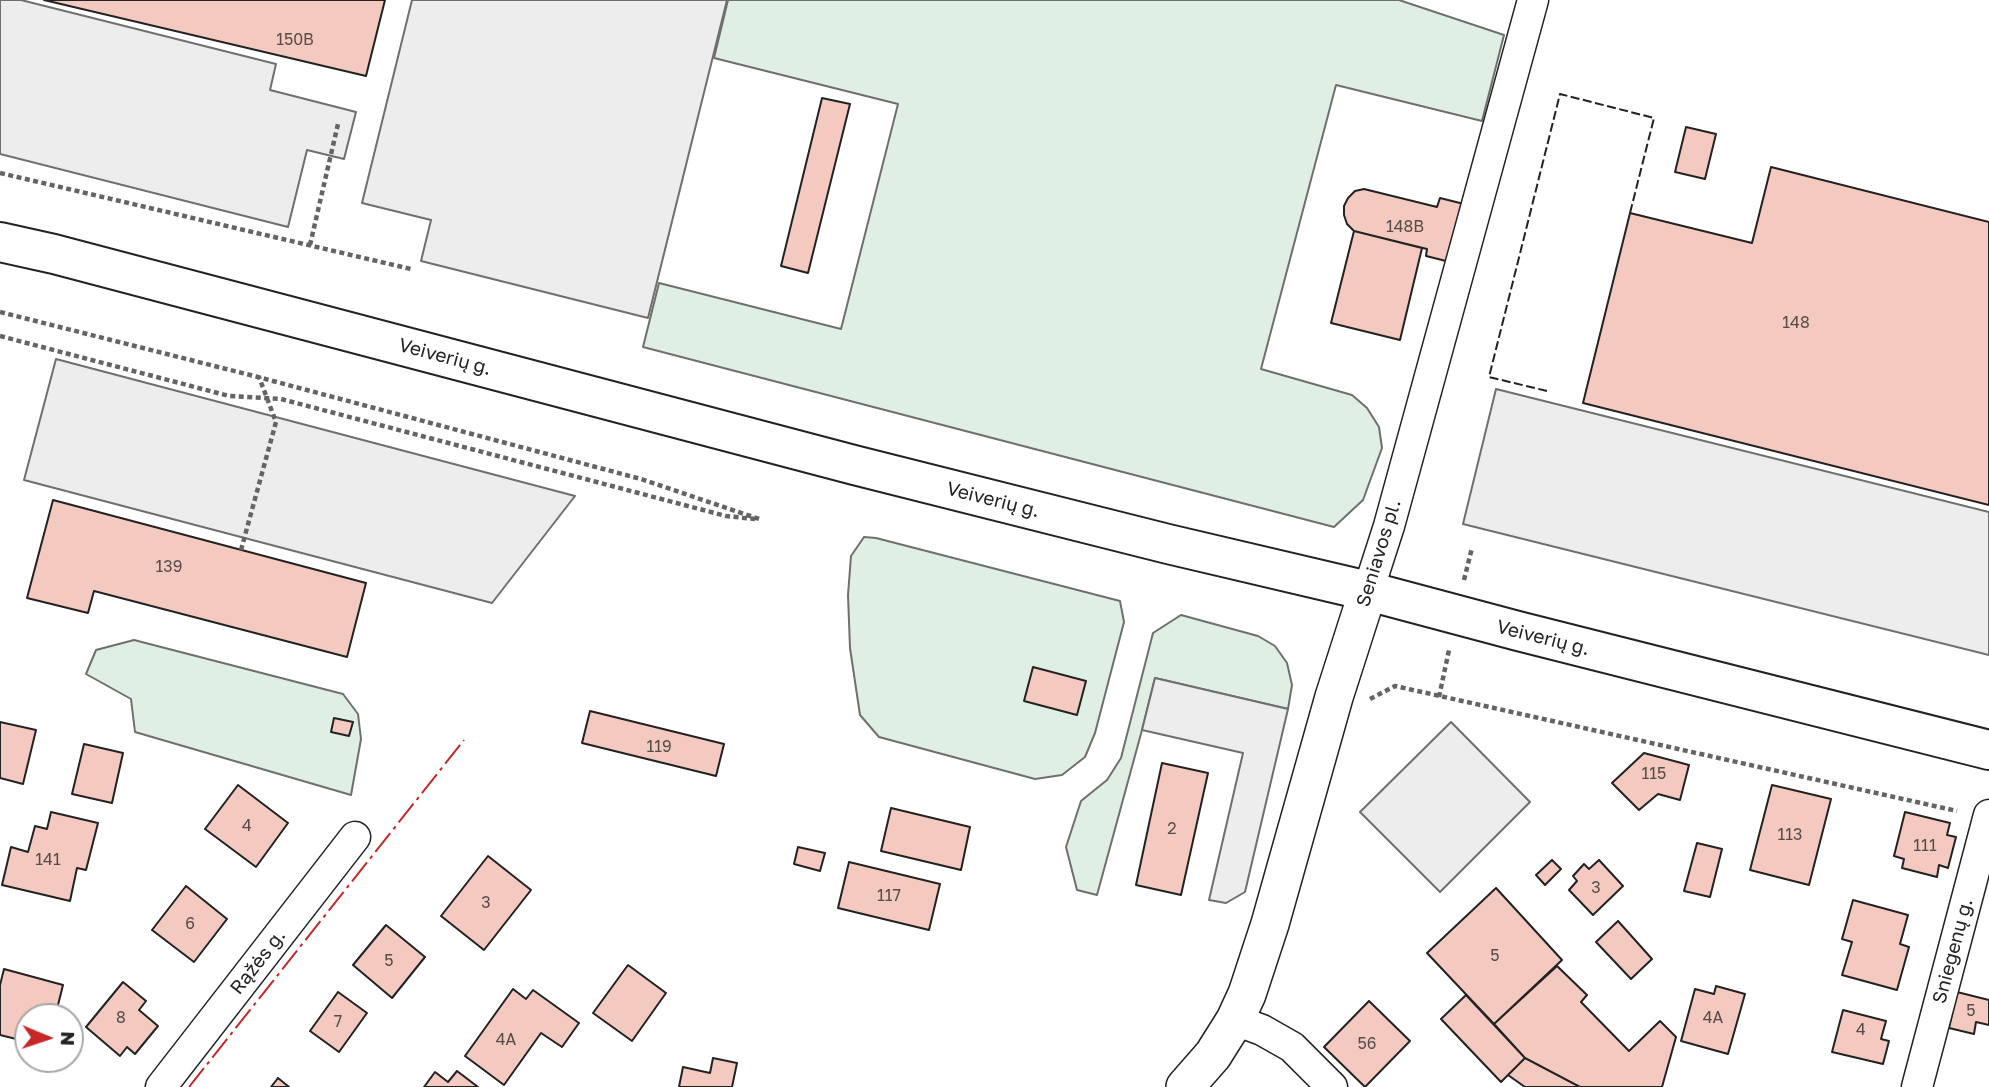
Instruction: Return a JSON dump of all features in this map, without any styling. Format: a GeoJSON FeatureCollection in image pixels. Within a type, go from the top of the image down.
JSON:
{"type":"FeatureCollection","features":[{"type":"Feature","properties":{"kind":"main road","name":"Veiverių g."},"geometry":{"type":"LineString","coordinates":[[0,242],[853,465],[1368,591],[1518,632],[1989,750]]}},
{"type":"Feature","properties":{"kind":"street","name":"Seniavos pl."},"geometry":{"type":"LineString","coordinates":[[1185,1087],[1213,1055],[1235,1020],[1247,995],[1270,924],[1334,697],[1389,526],[1533,0]]}},
{"type":"Feature","properties":{"kind":"street","name":"Sniegenų g."},"geometry":{"type":"LineString","coordinates":[[1917,1087],[1989,816]]}},
{"type":"Feature","properties":{"kind":"street","name":"Rąžės g."},"geometry":{"type":"LineString","coordinates":[[160,1087],[355,837]]}},
{"type":"Feature","properties":{"kind":"street"},"geometry":{"type":"LineString","coordinates":[[1235,1020],[1262,1030],[1292,1047],[1332,1087]]}},
{"type":"Feature","properties":{"kind":"path"},"geometry":{"type":"LineString","coordinates":[[310,245],[338,124]]}},
{"type":"Feature","properties":{"kind":"path"},"geometry":{"type":"LineString","coordinates":[[0,173],[411,269]]}},
{"type":"Feature","properties":{"kind":"path"},"geometry":{"type":"LineString","coordinates":[[0,312],[258,376],[641,478],[762,520],[726,516],[281,399],[229,396],[0,336]]}},
{"type":"Feature","properties":{"kind":"path"},"geometry":{"type":"LineString","coordinates":[[241,550],[276,422],[258,376]]}},
{"type":"Feature","properties":{"kind":"path"},"geometry":{"type":"LineString","coordinates":[[1362,704],[1395,686],[1989,816]]}},
{"type":"Feature","properties":{"kind":"green space"},"geometry":{"type":"Polygon","coordinates":[[[728,0],[1399,0],[1504,35],[1482,121],[1336,85],[1261,369],[1352,395],[1367,408],[1379,427],[1382,448],[1363,500],[1334,527],[643,347],[659,283],[841,329],[898,104],[714,58],[728,0]]]}},
{"type":"Feature","properties":{"kind":"green space"},"geometry":{"type":"Polygon","coordinates":[[[864,537],[1120,601],[1124,622],[1095,733],[1085,757],[1062,775],[1035,779],[879,737],[860,715],[850,648],[848,595],[851,556],[864,537]]]}},
{"type":"Feature","properties":{"kind":"green space"},"geometry":{"type":"Polygon","coordinates":[[[1181,615],[1258,636],[1275,646],[1287,663],[1292,685],[1288,709],[1155,678],[1097,895],[1077,890],[1066,847],[1081,801],[1107,780],[1121,758],[1153,633],[1181,615]]]}},
{"type":"Feature","properties":{"kind":"green space"},"geometry":{"type":"Polygon","coordinates":[[[134,640],[343,694],[358,714],[361,739],[351,795],[135,732],[131,699],[86,674],[96,650],[134,640]]]}},
{"type":"Feature","properties":{"kind":"shaded area"},"geometry":{"type":"Polygon","coordinates":[[[0,0],[21,0],[276,64],[270,90],[356,112],[344,159],[307,150],[288,227],[0,154],[0,0]]]}},
{"type":"Feature","properties":{"kind":"shaded area"},"geometry":{"type":"Polygon","coordinates":[[[412,0],[727,0],[648,318],[421,261],[431,220],[362,203],[412,0]]]}},
{"type":"Feature","properties":{"kind":"shaded area"},"geometry":{"type":"Polygon","coordinates":[[[56,359],[575,496],[492,603],[24,480],[56,359]]]}},
{"type":"Feature","properties":{"kind":"shaded area"},"geometry":{"type":"Polygon","coordinates":[[[1496,389],[1989,512],[1989,655],[1463,524],[1496,389]]]}},
{"type":"Feature","properties":{"kind":"shaded area"},"geometry":{"type":"Polygon","coordinates":[[[1155,678],[1288,709],[1245,892],[1226,903],[1209,900],[1243,753],[1142,730],[1155,678]]]}},
{"type":"Feature","properties":{"kind":"shaded area"},"geometry":{"type":"Polygon","coordinates":[[[1451,722],[1530,802],[1440,892],[1360,812],[1451,722]]]}},
{"type":"Feature","properties":{"kind":"building"},"geometry":{"type":"Polygon","coordinates":[[[44,0],[385,0],[366,76],[44,0]]]}},
{"type":"Feature","properties":{"kind":"building"},"geometry":{"type":"Polygon","coordinates":[[[822,98],[850,104],[808,273],[781,266],[822,98]]]}},
{"type":"Feature","properties":{"kind":"building"},"geometry":{"type":"Polygon","coordinates":[[[1686,127],[1716,134],[1705,179],[1675,172],[1686,127]]]}},
{"type":"Feature","properties":{"kind":"building"},"geometry":{"type":"Polygon","coordinates":[[[1771,167],[1989,222],[1989,505],[1583,403],[1630,213],[1752,243],[1771,167]]]}},
{"type":"Feature","properties":{"kind":"building"},"geometry":{"type":"Polygon","coordinates":[[[1364,189],[1437,207],[1440,198],[1464,204],[1450,262],[1426,256],[1427,249],[1354,231],[1347,224],[1344,206],[1355,191],[1364,189]]]}},
{"type":"Feature","properties":{"kind":"building"},"geometry":{"type":"Polygon","coordinates":[[[1354,231],[1422,248],[1400,340],[1331,323],[1354,231]]]}},
{"type":"Feature","properties":{"kind":"building"},"geometry":{"type":"Polygon","coordinates":[[[53,500],[366,583],[347,657],[94,591],[88,613],[27,598],[53,500]]]}},
{"type":"Feature","properties":{"kind":"building"},"geometry":{"type":"Polygon","coordinates":[[[1033,667],[1086,681],[1077,715],[1024,701],[1033,667]]]}},
{"type":"Feature","properties":{"kind":"building"},"geometry":{"type":"Polygon","coordinates":[[[590,711],[724,744],[716,776],[582,743],[590,711]]]}},
{"type":"Feature","properties":{"kind":"building"},"geometry":{"type":"Polygon","coordinates":[[[334,718],[353,722],[349,736],[331,732],[334,718]]]}},
{"type":"Feature","properties":{"kind":"building"},"geometry":{"type":"Polygon","coordinates":[[[0,722],[36,730],[23,784],[0,778],[0,722]]]}},
{"type":"Feature","properties":{"kind":"building"},"geometry":{"type":"Polygon","coordinates":[[[84,744],[123,753],[112,803],[72,794],[84,744]]]}},
{"type":"Feature","properties":{"kind":"building"},"geometry":{"type":"Polygon","coordinates":[[[1644,753],[1689,765],[1680,800],[1658,794],[1639,810],[1612,783],[1644,753]]]}},
{"type":"Feature","properties":{"kind":"building"},"geometry":{"type":"Polygon","coordinates":[[[1162,763],[1208,773],[1181,895],[1136,885],[1162,763]]]}},
{"type":"Feature","properties":{"kind":"building"},"geometry":{"type":"Polygon","coordinates":[[[238,785],[288,823],[256,867],[205,829],[238,785]]]}},
{"type":"Feature","properties":{"kind":"building"},"geometry":{"type":"Polygon","coordinates":[[[1772,785],[1831,799],[1809,885],[1750,870],[1772,785]]]}},
{"type":"Feature","properties":{"kind":"building"},"geometry":{"type":"Polygon","coordinates":[[[891,808],[970,827],[961,870],[881,851],[891,808]]]}},
{"type":"Feature","properties":{"kind":"building"},"geometry":{"type":"Polygon","coordinates":[[[51,812],[98,823],[86,870],[77,868],[70,901],[2,885],[11,847],[28,852],[35,826],[47,829],[51,812]]]}},
{"type":"Feature","properties":{"kind":"building"},"geometry":{"type":"Polygon","coordinates":[[[1905,812],[1950,823],[1947,835],[1956,837],[1948,868],[1939,865],[1937,877],[1902,868],[1904,859],[1894,856],[1905,812]]]}},
{"type":"Feature","properties":{"kind":"building"},"geometry":{"type":"Polygon","coordinates":[[[1697,843],[1722,849],[1710,897],[1684,891],[1697,843]]]}},
{"type":"Feature","properties":{"kind":"building"},"geometry":{"type":"Polygon","coordinates":[[[798,847],[825,853],[820,871],[794,864],[798,847]]]}},
{"type":"Feature","properties":{"kind":"building"},"geometry":{"type":"Polygon","coordinates":[[[488,856],[531,890],[484,950],[441,916],[488,856]]]}},
{"type":"Feature","properties":{"kind":"building"},"geometry":{"type":"Polygon","coordinates":[[[1552,860],[1561,869],[1545,885],[1536,875],[1552,860]]]}},
{"type":"Feature","properties":{"kind":"building"},"geometry":{"type":"Polygon","coordinates":[[[1599,860],[1623,886],[1593,915],[1569,890],[1577,881],[1573,876],[1584,864],[1589,869],[1599,860]]]}},
{"type":"Feature","properties":{"kind":"building"},"geometry":{"type":"Polygon","coordinates":[[[849,862],[940,884],[929,930],[838,908],[849,862]]]}},
{"type":"Feature","properties":{"kind":"building"},"geometry":{"type":"Polygon","coordinates":[[[186,886],[227,919],[194,962],[152,930],[186,886]]]}},
{"type":"Feature","properties":{"kind":"building"},"geometry":{"type":"Polygon","coordinates":[[[1496,888],[1562,960],[1494,1024],[1427,953],[1496,888]]]}},
{"type":"Feature","properties":{"kind":"building"},"geometry":{"type":"Polygon","coordinates":[[[1853,900],[1908,915],[1900,944],[1909,947],[1897,990],[1842,975],[1852,942],[1842,939],[1853,900]]]}},
{"type":"Feature","properties":{"kind":"building"},"geometry":{"type":"Polygon","coordinates":[[[1618,921],[1652,959],[1631,979],[1596,942],[1618,921]]]}},
{"type":"Feature","properties":{"kind":"building"},"geometry":{"type":"Polygon","coordinates":[[[386,925],[425,957],[392,998],[353,965],[386,925]]]}},
{"type":"Feature","properties":{"kind":"building"},"geometry":{"type":"Polygon","coordinates":[[[628,965],[666,993],[632,1041],[593,1013],[628,965]]]}},
{"type":"Feature","properties":{"kind":"building"},"geometry":{"type":"Polygon","coordinates":[[[1557,966],[1587,995],[1581,1002],[1629,1051],[1660,1021],[1676,1037],[1662,1087],[1580,1087],[1525,1058],[1494,1024],[1557,966]]]}},
{"type":"Feature","properties":{"kind":"building"},"geometry":{"type":"Polygon","coordinates":[[[4,969],[63,985],[58,1003],[14,1003],[14,1038],[0,1035],[0,985],[4,969]]]}},
{"type":"Feature","properties":{"kind":"building"},"geometry":{"type":"Polygon","coordinates":[[[123,982],[146,1001],[139,1010],[158,1026],[135,1054],[127,1047],[120,1056],[86,1027],[123,982]]]}},
{"type":"Feature","properties":{"kind":"building"},"geometry":{"type":"Polygon","coordinates":[[[1716,986],[1745,994],[1728,1054],[1681,1041],[1695,989],[1714,994],[1716,986]]]}},
{"type":"Feature","properties":{"kind":"building"},"geometry":{"type":"Polygon","coordinates":[[[513,989],[526,999],[533,990],[579,1023],[562,1047],[541,1033],[504,1085],[465,1056],[513,989]]]}},
{"type":"Feature","properties":{"kind":"building"},"geometry":{"type":"Polygon","coordinates":[[[338,992],[367,1013],[339,1052],[310,1031],[338,992]]]}},
{"type":"Feature","properties":{"kind":"building"},"geometry":{"type":"Polygon","coordinates":[[[1957,992],[1989,1000],[1989,1025],[1976,1022],[1974,1034],[1949,1028],[1957,992]]]}},
{"type":"Feature","properties":{"kind":"building"},"geometry":{"type":"Polygon","coordinates":[[[1466,995],[1525,1058],[1501,1082],[1441,1019],[1466,995]]]}},
{"type":"Feature","properties":{"kind":"building"},"geometry":{"type":"Polygon","coordinates":[[[1369,1001],[1410,1041],[1365,1087],[1324,1047],[1369,1001]]]}},
{"type":"Feature","properties":{"kind":"building"},"geometry":{"type":"Polygon","coordinates":[[[1843,1010],[1886,1021],[1881,1039],[1889,1041],[1883,1064],[1832,1052],[1843,1010]]]}},
{"type":"Feature","properties":{"kind":"building"},"geometry":{"type":"Polygon","coordinates":[[[713,1058],[737,1063],[732,1087],[679,1087],[683,1067],[710,1073],[713,1058]]]}},
{"type":"Feature","properties":{"kind":"building"},"geometry":{"type":"Polygon","coordinates":[[[1525,1058],[1580,1087],[1525,1087],[1508,1075],[1525,1058]]]}},
{"type":"Feature","properties":{"kind":"building"},"geometry":{"type":"Polygon","coordinates":[[[457,1071],[478,1087],[424,1087],[435,1072],[448,1082],[457,1071]]]}},
{"type":"Feature","properties":{"kind":"building"},"geometry":{"type":"Polygon","coordinates":[[[278,1078],[289,1087],[271,1087],[278,1078]]]}},
{"type":"Feature","properties":{"kind":"fence"},"geometry":{"type":"LineString","coordinates":[[1547,391],[1489,377],[1560,94],[1654,118],[1630,213]]}},
{"type":"Feature","properties":{"kind":"power"},"geometry":{"type":"LineString","coordinates":[[189,1087],[464,740]]}}]}
